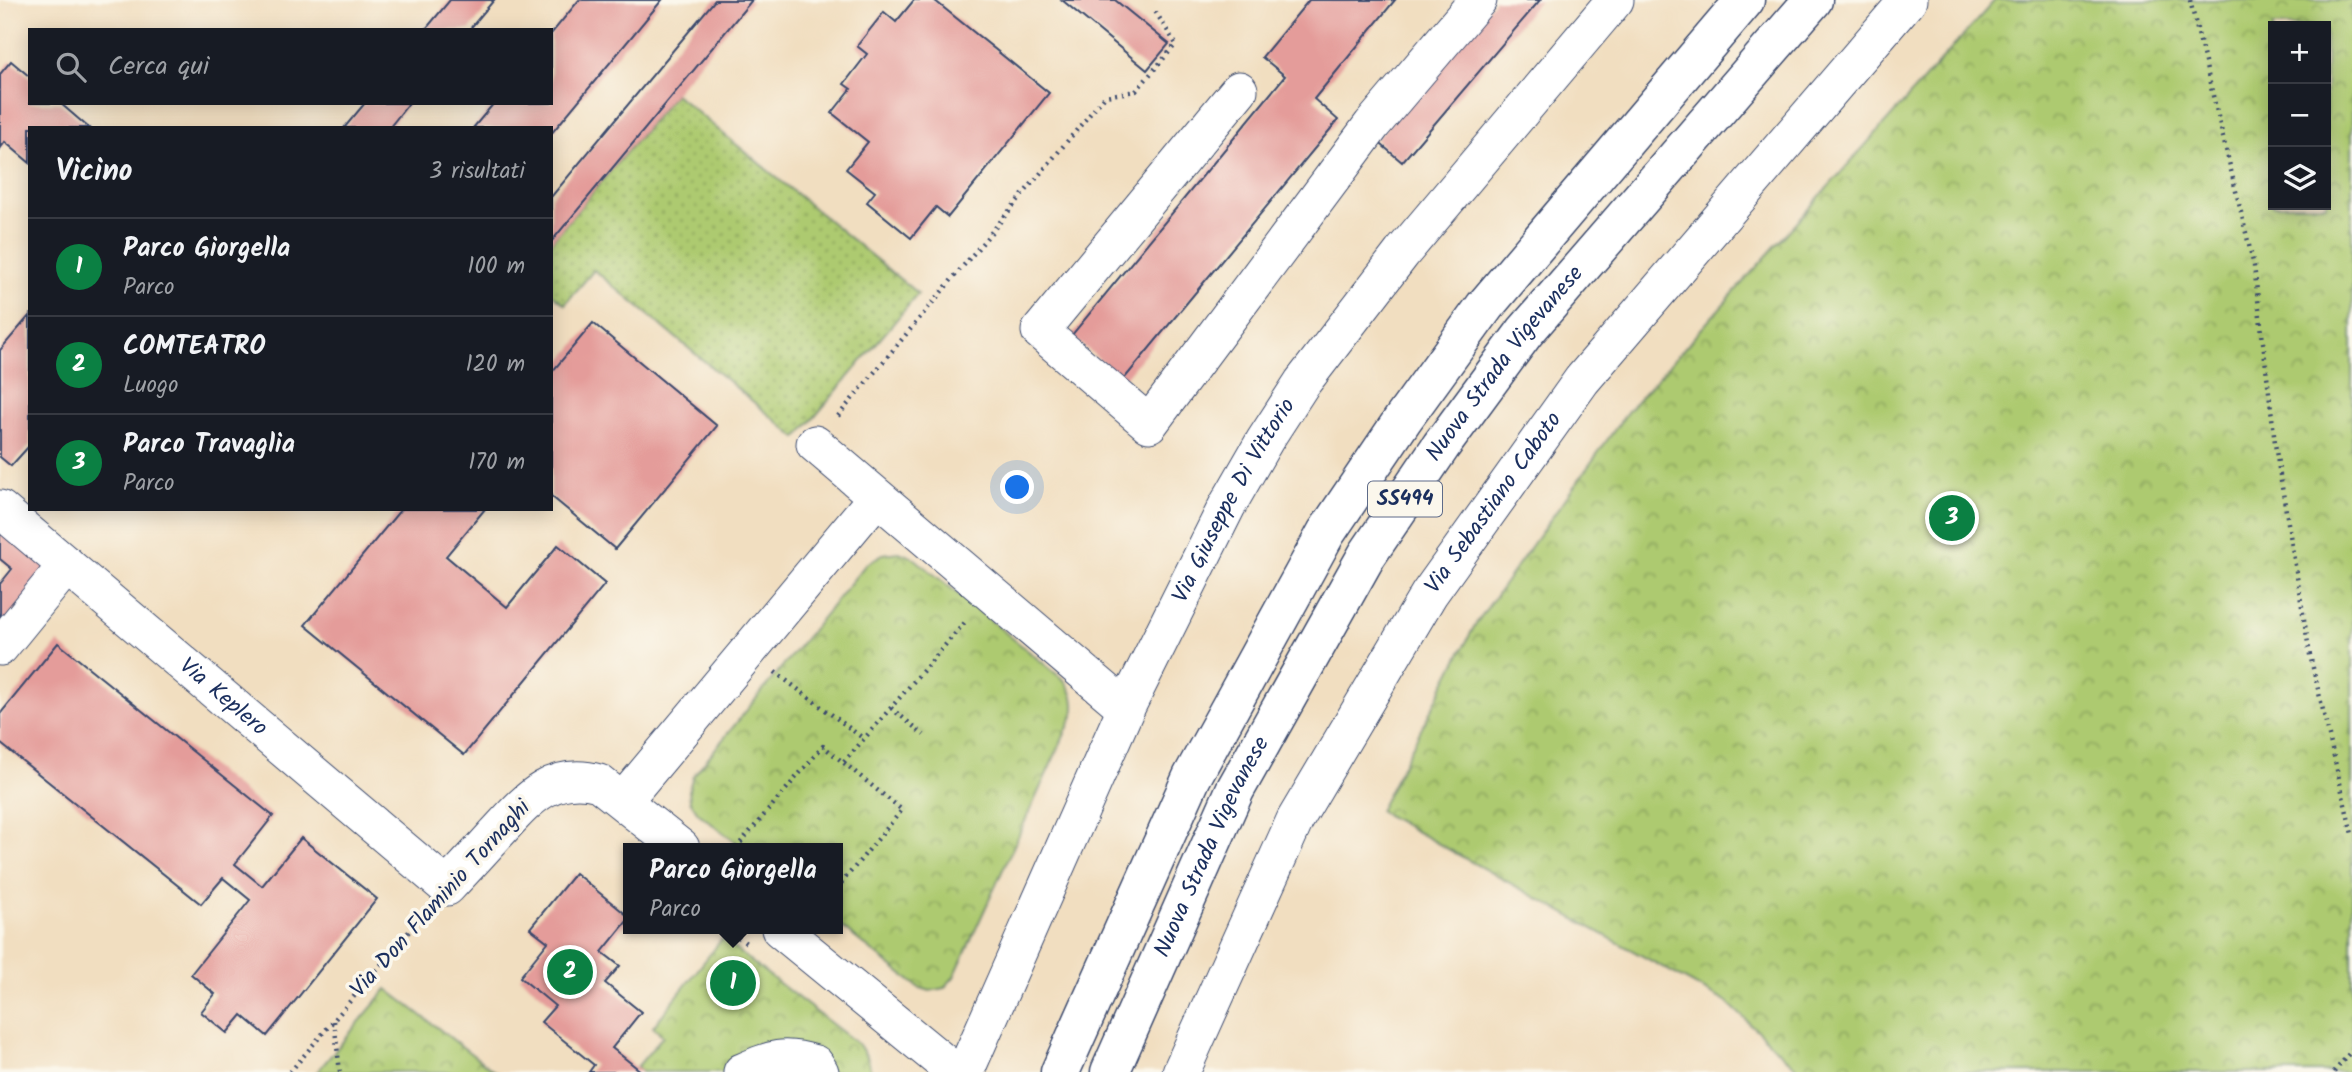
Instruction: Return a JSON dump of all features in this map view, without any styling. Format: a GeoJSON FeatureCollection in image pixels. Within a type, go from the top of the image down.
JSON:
{"type":"FeatureCollection","features":[{"type":"Feature","properties":{"kind":"main road"},"geometry":{"type":"LineString","coordinates":[[1616,152],[1723,0]]}},
{"type":"Feature","properties":{"kind":"main road","name":"Nuova Strada Vigevanese"},"geometry":{"type":"LineString","coordinates":[[1060,1072],[1192,777],[1326,533],[1485,306],[1745,0]]}},
{"type":"Feature","properties":{"kind":"main road","name":"Nuova Strada Vigevanese"},"geometry":{"type":"LineString","coordinates":[[1110,1072],[1235,790],[1367,555],[1441,446],[1525,332],[1814,0]]}},
{"type":"Feature","properties":{"kind":"main road"},"geometry":{"type":"LineString","coordinates":[[1652,186],[1729,113],[1835,0]]}},
{"type":"Feature","properties":{"kind":"street"},"geometry":{"type":"LineString","coordinates":[[1239,90],[1040,331],[1149,424],[1372,125],[1478,0]]}},
{"type":"Feature","properties":{"kind":"street","name":"Via Giuseppe Di Vittorio"},"geometry":{"type":"LineString","coordinates":[[965,1072],[1126,708],[1227,506],[1265,440],[1302,383],[1402,253],[1615,0]]}},
{"type":"Feature","properties":{"kind":"street","name":"Via Sebastiano Caboto"},"geometry":{"type":"LineString","coordinates":[[1181,1072],[1295,820],[1429,594],[1582,380],[1908,0]]}},
{"type":"Feature","properties":{"kind":"street"},"geometry":{"type":"LineString","coordinates":[[815,444],[1126,708]]}},
{"type":"Feature","properties":{"kind":"street"},"geometry":{"type":"LineString","coordinates":[[623,801],[876,498]]}},
{"type":"Feature","properties":{"kind":"street","name":"Via Keplero"},"geometry":{"type":"LineString","coordinates":[[0,509],[447,887]]}},
{"type":"Feature","properties":{"kind":"street"},"geometry":{"type":"LineString","coordinates":[[0,647],[67,565]]}},
{"type":"Feature","properties":{"kind":"street","name":"Via Don Flaminio Tornaghi"},"geometry":{"type":"LineString","coordinates":[[447,887],[528,799],[549,786],[566,781],[584,779],[599,783],[675,843]]}},
{"type":"Feature","properties":{"kind":"street"},"geometry":{"type":"LineString","coordinates":[[786,934],[955,1072]]}},
{"type":"Feature","properties":{"kind":"street"},"geometry":{"type":"LineString","coordinates":[[742,1072],[770,1060],[794,1058],[815,1064],[820,1072]]}},
{"type":"Feature","properties":{"kind":"path"},"geometry":{"type":"LineString","coordinates":[[2190,0],[2254,265],[2276,450],[2310,655],[2352,834]]}},
{"type":"Feature","properties":{"kind":"path"},"geometry":{"type":"LineString","coordinates":[[815,444],[1105,96],[1136,91],[1176,44],[1153,8]]}},
{"type":"Feature","properties":{"kind":"path"},"geometry":{"type":"LineString","coordinates":[[844,763],[990,593]]}},
{"type":"Feature","properties":{"kind":"path"},"geometry":{"type":"LineString","coordinates":[[770,668],[864,739]]}},
{"type":"Feature","properties":{"kind":"path"},"geometry":{"type":"LineString","coordinates":[[891,708],[924,735]]}},
{"type":"Feature","properties":{"kind":"path"},"geometry":{"type":"LineString","coordinates":[[740,843],[824,746],[902,810],[843,881]]}},
{"type":"Feature","properties":{"kind":"path","name":"Via Don Flaminio Tornaghi"},"geometry":{"type":"LineString","coordinates":[[290,1072],[447,887]]}},
{"type":"Feature","properties":{"kind":"path"},"geometry":{"type":"LineString","coordinates":[[334,1020],[340,1072]]}},
{"type":"Feature","properties":{"kind":"path"},"geometry":{"type":"LineString","coordinates":[[2334,1072],[2352,1050]]}},
{"type":"Feature","properties":{"kind":"green space"},"geometry":{"type":"Polygon","coordinates":[[[1995,0],[2352,0],[2352,1072],[1801,1072],[1728,1003],[1379,811],[1475,625],[1628,411],[1995,0]]]}},
{"type":"Feature","properties":{"kind":"green space"},"geometry":{"type":"Polygon","coordinates":[[[675,94],[918,294],[797,438],[594,270],[565,304],[553,295],[553,240],[675,94]]]}},
{"type":"Feature","properties":{"kind":"green space"},"geometry":{"type":"Polygon","coordinates":[[[899,552],[914,558],[1065,681],[1074,702],[1073,716],[954,977],[944,988],[930,991],[918,987],[843,928],[843,843],[737,843],[698,813],[690,801],[689,789],[693,776],[866,564],[883,554],[899,552]]]}},
{"type":"Feature","properties":{"kind":"green space"},"geometry":{"type":"Polygon","coordinates":[[[722,939],[859,1045],[868,1059],[871,1072],[642,1072],[637,1067],[663,1036],[653,1027],[722,939]]]}},
{"type":"Feature","properties":{"kind":"green space"},"geometry":{"type":"Polygon","coordinates":[[[387,989],[495,1072],[317,1072],[387,989]]]}},
{"type":"Feature","properties":{"kind":"building"},"geometry":{"type":"Polygon","coordinates":[[[450,0],[494,0],[471,28],[427,28],[450,0]]]}},
{"type":"Feature","properties":{"kind":"building"},"geometry":{"type":"Polygon","coordinates":[[[579,0],[662,0],[553,132],[553,126],[475,126],[492,105],[553,105],[553,32],[579,0]]]}},
{"type":"Feature","properties":{"kind":"building"},"geometry":{"type":"Polygon","coordinates":[[[715,0],[752,0],[553,240],[553,195],[715,0]]]}},
{"type":"Feature","properties":{"kind":"building"},"geometry":{"type":"Polygon","coordinates":[[[914,0],[934,0],[1049,93],[948,217],[936,207],[911,238],[867,202],[875,192],[846,169],[868,142],[832,113],[851,89],[844,84],[867,54],[857,46],[884,12],[896,22],[914,0]]]}},
{"type":"Feature","properties":{"kind":"building"},"geometry":{"type":"Polygon","coordinates":[[[1062,0],[1115,0],[1169,44],[1147,70],[1062,0]]]}},
{"type":"Feature","properties":{"kind":"building"},"geometry":{"type":"Polygon","coordinates":[[[1309,0],[1395,0],[1314,99],[1338,120],[1124,379],[1071,336],[1285,76],[1262,57],[1309,0]]]}},
{"type":"Feature","properties":{"kind":"building"},"geometry":{"type":"Polygon","coordinates":[[[1495,0],[1540,0],[1402,162],[1376,140],[1495,0]]]}},
{"type":"Feature","properties":{"kind":"building"},"geometry":{"type":"Polygon","coordinates":[[[11,61],[28,75],[28,105],[62,105],[87,126],[28,126],[28,161],[5,142],[0,149],[0,74],[11,61]]]}},
{"type":"Feature","properties":{"kind":"building"},"geometry":{"type":"Polygon","coordinates":[[[363,105],[407,105],[391,126],[346,126],[363,105]]]}},
{"type":"Feature","properties":{"kind":"building"},"geometry":{"type":"Polygon","coordinates":[[[28,317],[28,447],[11,466],[0,457],[0,350],[28,317]]]}},
{"type":"Feature","properties":{"kind":"building"},"geometry":{"type":"Polygon","coordinates":[[[593,323],[717,426],[615,549],[553,498],[553,371],[593,323]]]}},
{"type":"Feature","properties":{"kind":"building"},"geometry":{"type":"Polygon","coordinates":[[[399,511],[483,511],[446,556],[507,607],[558,545],[605,584],[464,755],[305,625],[399,511]]]}},
{"type":"Feature","properties":{"kind":"building"},"geometry":{"type":"Polygon","coordinates":[[[0,519],[53,564],[0,628],[0,584],[12,569],[0,559],[0,519]]]}},
{"type":"Feature","properties":{"kind":"building"},"geometry":{"type":"Polygon","coordinates":[[[58,643],[273,816],[235,864],[262,886],[301,838],[377,899],[267,1036],[242,1015],[227,1033],[201,1012],[215,994],[191,974],[250,900],[223,878],[201,904],[0,743],[0,714],[58,643]]]}},
{"type":"Feature","properties":{"kind":"building"},"geometry":{"type":"Polygon","coordinates":[[[575,873],[623,912],[623,926],[602,952],[620,966],[605,983],[641,1012],[612,1048],[642,1072],[589,1072],[594,1065],[541,1022],[555,1006],[520,977],[548,942],[530,928],[575,873]]]}},
{"type":"Feature","properties":{"kind":"place","name":"Parco Travaglia"},"geometry":{"type":"Point","coordinates":[1952,518]}},
{"type":"Feature","properties":{"kind":"place","name":"COMTEATRO"},"geometry":{"type":"Point","coordinates":[570,972]}},
{"type":"Feature","properties":{"kind":"place","name":"Parco Giorgella"},"geometry":{"type":"Point","coordinates":[733,983]}}]}
